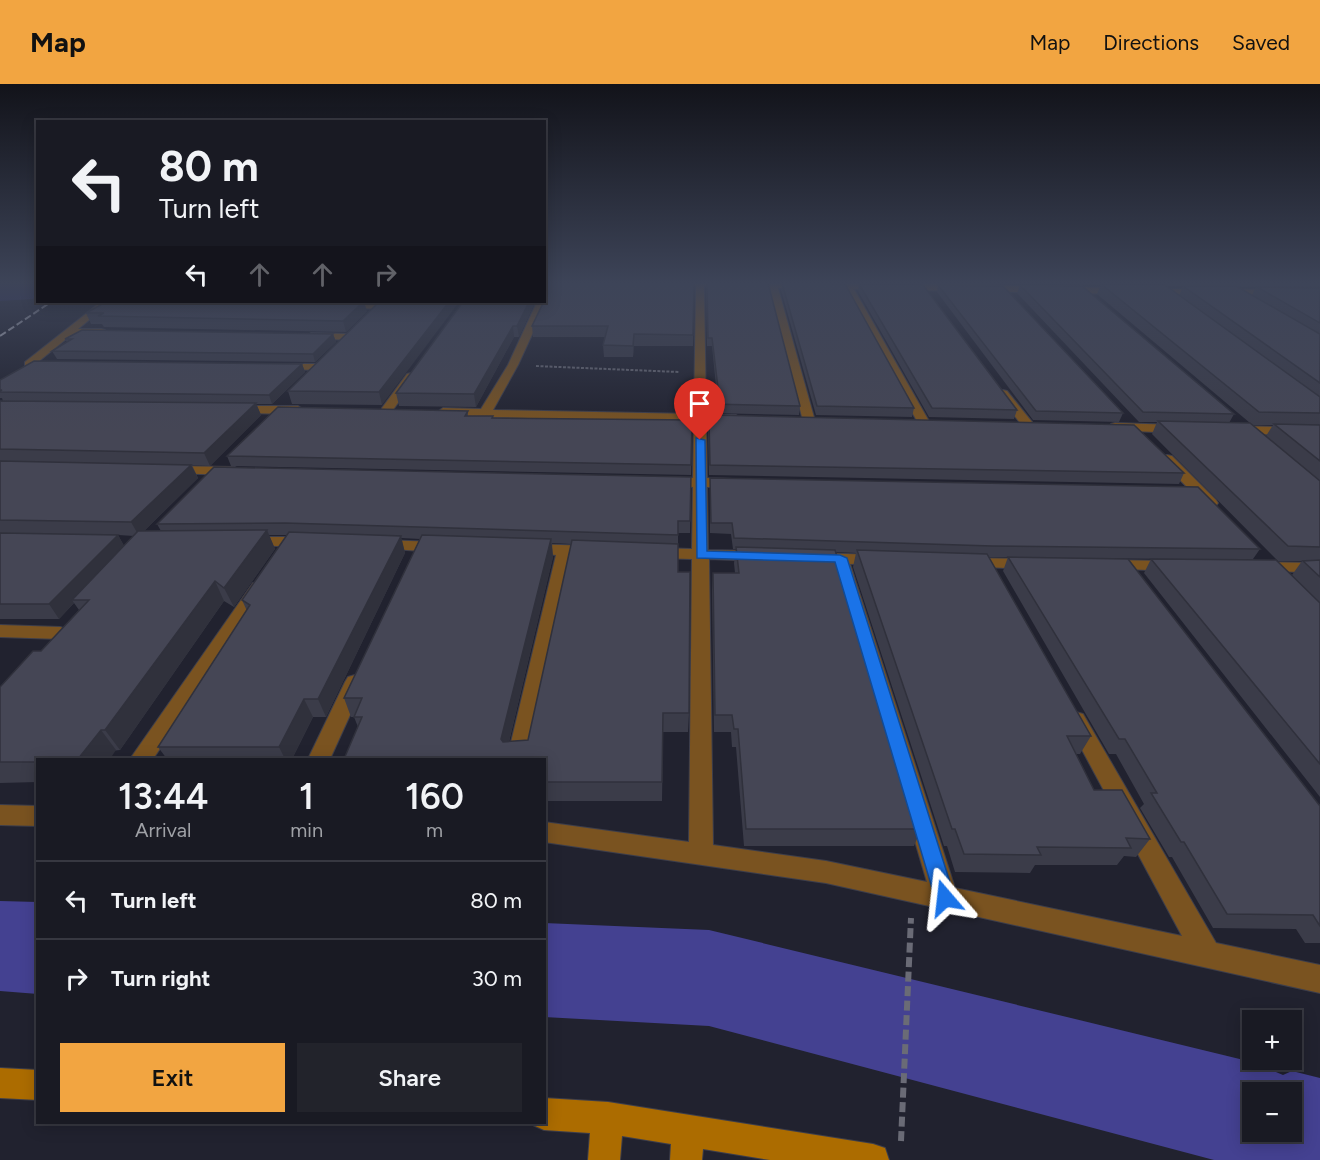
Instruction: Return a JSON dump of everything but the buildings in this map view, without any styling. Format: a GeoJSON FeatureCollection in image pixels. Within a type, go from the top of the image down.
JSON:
{"type":"FeatureCollection","features":[{"type":"Feature","properties":{"kind":"main road"},"geometry":{"type":"LineString","coordinates":[[0,1083],[36,1085]]}},
{"type":"Feature","properties":{"kind":"main road"},"geometry":{"type":"LineString","coordinates":[[546,1114],[609,1118],[688,1145],[887,1154]]}},
{"type":"Feature","properties":{"kind":"main road"},"geometry":{"type":"LineString","coordinates":[[604,1160],[609,1118]]}},
{"type":"Feature","properties":{"kind":"street"},"geometry":{"type":"LineString","coordinates":[[52,364],[26,367],[69,332]]}},
{"type":"Feature","properties":{"kind":"street"},"geometry":{"type":"LineString","coordinates":[[79,332],[116,333]]}},
{"type":"Feature","properties":{"kind":"street"},"geometry":{"type":"LineString","coordinates":[[302,336],[332,332]]}},
{"type":"Feature","properties":{"kind":"street"},"geometry":{"type":"LineString","coordinates":[[305,382],[354,332]]}},
{"type":"Feature","properties":{"kind":"street"},"geometry":{"type":"LineString","coordinates":[[484,413],[513,365],[528,332]]}},
{"type":"Feature","properties":{"kind":"street"},"geometry":{"type":"LineString","coordinates":[[700,332],[701,854]]}},
{"type":"Feature","properties":{"kind":"street"},"geometry":{"type":"LineString","coordinates":[[785,332],[809,421]]}},
{"type":"Feature","properties":{"kind":"street"},"geometry":{"type":"LineString","coordinates":[[874,332],[924,423]]}},
{"type":"Feature","properties":{"kind":"street"},"geometry":{"type":"LineString","coordinates":[[273,367],[326,360]]}},
{"type":"Feature","properties":{"kind":"street"},"geometry":{"type":"LineString","coordinates":[[386,411],[417,368]]}},
{"type":"Feature","properties":{"kind":"street"},"geometry":{"type":"LineString","coordinates":[[993,379],[1028,426]]}},
{"type":"Feature","properties":{"kind":"street"},"geometry":{"type":"LineString","coordinates":[[261,425],[290,396]]}},
{"type":"Feature","properties":{"kind":"street"},"geometry":{"type":"LineString","coordinates":[[219,409],[309,410]]}},
{"type":"Feature","properties":{"kind":"street"},"geometry":{"type":"LineString","coordinates":[[430,412],[754,419]]}},
{"type":"Feature","properties":{"kind":"street"},"geometry":{"type":"LineString","coordinates":[[1232,416],[1267,446]]}},
{"type":"Feature","properties":{"kind":"street"},"geometry":{"type":"LineString","coordinates":[[1131,423],[1223,516]]}},
{"type":"Feature","properties":{"kind":"street"},"geometry":{"type":"LineString","coordinates":[[1099,427],[1131,423],[1192,429]]}},
{"type":"Feature","properties":{"kind":"street"},"geometry":{"type":"LineString","coordinates":[[1227,430],[1320,432]]}},
{"type":"Feature","properties":{"kind":"street"},"geometry":{"type":"LineString","coordinates":[[201,487],[232,456]]}},
{"type":"Feature","properties":{"kind":"street"},"geometry":{"type":"LineString","coordinates":[[160,470],[253,472]]}},
{"type":"Feature","properties":{"kind":"street"},"geometry":{"type":"LineString","coordinates":[[654,482],[749,484]]}},
{"type":"Feature","properties":{"kind":"street"},"geometry":{"type":"LineString","coordinates":[[1175,491],[1199,491]]}},
{"type":"Feature","properties":{"kind":"street"},"geometry":{"type":"LineString","coordinates":[[234,542],[325,543]]}},
{"type":"Feature","properties":{"kind":"street"},"geometry":{"type":"LineString","coordinates":[[142,758],[290,542]]}},
{"type":"Feature","properties":{"kind":"street"},"geometry":{"type":"LineString","coordinates":[[360,544],[453,547]]}},
{"type":"Feature","properties":{"kind":"street"},"geometry":{"type":"LineString","coordinates":[[409,567],[420,546]]}},
{"type":"Feature","properties":{"kind":"street"},"geometry":{"type":"LineString","coordinates":[[509,549],[610,552]]}},
{"type":"Feature","properties":{"kind":"street"},"geometry":{"type":"LineString","coordinates":[[518,758],[565,550]]}},
{"type":"Feature","properties":{"kind":"street"},"geometry":{"type":"LineString","coordinates":[[1256,550],[1288,583]]}},
{"type":"Feature","properties":{"kind":"street"},"geometry":{"type":"LineString","coordinates":[[644,553],[771,557]]}},
{"type":"Feature","properties":{"kind":"street"},"geometry":{"type":"LineString","coordinates":[[794,557],[897,560]]}},
{"type":"Feature","properties":{"kind":"street"},"geometry":{"type":"LineString","coordinates":[[840,558],[945,898]]}},
{"type":"Feature","properties":{"kind":"street"},"geometry":{"type":"LineString","coordinates":[[954,563],[1046,564]]}},
{"type":"Feature","properties":{"kind":"street"},"geometry":{"type":"LineString","coordinates":[[988,564],[1000,584]]}},
{"type":"Feature","properties":{"kind":"street"},"geometry":{"type":"LineString","coordinates":[[1092,565],[1182,566]]}},
{"type":"Feature","properties":{"kind":"street"},"geometry":{"type":"LineString","coordinates":[[1126,565],[1141,584]]}},
{"type":"Feature","properties":{"kind":"street"},"geometry":{"type":"LineString","coordinates":[[1238,567],[1320,568]]}},
{"type":"Feature","properties":{"kind":"street"},"geometry":{"type":"LineString","coordinates":[[0,631],[64,629],[45,649]]}},
{"type":"Feature","properties":{"kind":"street"},"geometry":{"type":"LineString","coordinates":[[319,758],[364,663]]}},
{"type":"Feature","properties":{"kind":"street"},"geometry":{"type":"LineString","coordinates":[[1063,698],[1207,954]]}},
{"type":"Feature","properties":{"kind":"street"},"geometry":{"type":"LineString","coordinates":[[0,815],[36,816]]}},
{"type":"Feature","properties":{"kind":"street"},"geometry":{"type":"LineString","coordinates":[[546,832],[826,872],[1320,979]]}},
{"type":"Feature","properties":{"kind":"path"},"geometry":{"type":"LineString","coordinates":[[513,365],[700,373]]}},
{"type":"Feature","properties":{"kind":"path"},"geometry":{"type":"LineString","coordinates":[[887,1154],[906,1055],[912,891]]}},
{"type":"Feature","properties":{"kind":"waterway"},"geometry":{"type":"LineString","coordinates":[[0,946],[36,948]]}},
{"type":"Feature","properties":{"kind":"waterway"},"geometry":{"type":"LineString","coordinates":[[546,970],[709,978],[1242,1113]]}},
{"type":"Feature","properties":{"kind":"waterway"},"geometry":{"type":"LineString","coordinates":[[1302,1128],[1320,1133]]}},
{"type":"Feature","properties":{"kind":"railway"},"geometry":{"type":"LineString","coordinates":[[0,336],[6,332]]}},
{"type":"Feature","properties":{"kind":"route"},"geometry":{"type":"LineString","coordinates":[[700,440],[701,555],[840,558],[945,898]]}}]}
